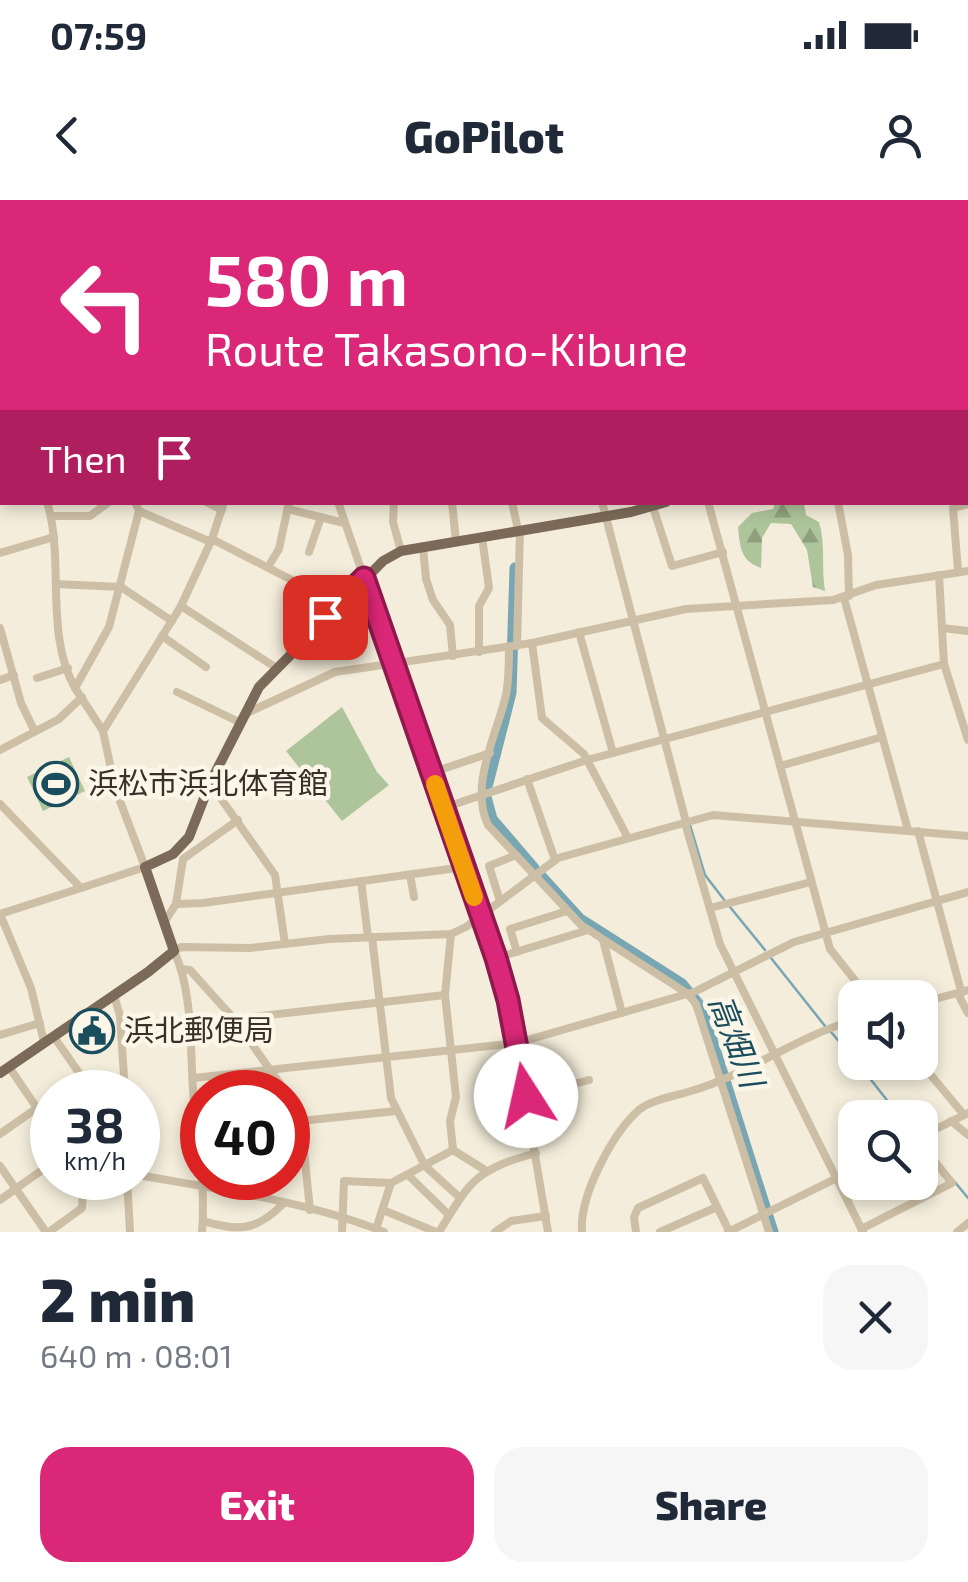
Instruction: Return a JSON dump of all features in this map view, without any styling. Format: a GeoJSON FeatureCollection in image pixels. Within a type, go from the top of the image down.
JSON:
{"type":"FeatureCollection","features":[{"type":"Feature","properties":{"kind":"main road"},"geometry":{"type":"LineString","coordinates":[[4,1070],[174,951],[145,866],[168,857],[184,844],[241,718],[275,667],[382,561],[401,551],[659,505]]}},
{"type":"Feature","properties":{"kind":"street"},"geometry":{"type":"LineString","coordinates":[[48,505],[68,668],[75,688],[103,731],[115,788],[145,866],[0,914],[31,988],[40,1024],[75,1070]]}},
{"type":"Feature","properties":{"kind":"street"},"geometry":{"type":"LineString","coordinates":[[51,516],[90,516],[105,505]]}},
{"type":"Feature","properties":{"kind":"street"},"geometry":{"type":"LineString","coordinates":[[339,505],[496,958],[517,1043],[548,1232]]}},
{"type":"Feature","properties":{"kind":"street"},"geometry":{"type":"LineString","coordinates":[[394,505],[393,522],[401,551]]}},
{"type":"Feature","properties":{"kind":"street"},"geometry":{"type":"LineString","coordinates":[[452,505],[456,542]]}},
{"type":"Feature","properties":{"kind":"street"},"geometry":{"type":"LineString","coordinates":[[513,505],[520,530],[513,647],[507,690],[481,795],[483,814],[516,856],[588,930],[691,993],[724,1080],[769,1232]]}},
{"type":"Feature","properties":{"kind":"street"},"geometry":{"type":"LineString","coordinates":[[603,505],[716,932],[733,973],[862,1230],[919,1200]]}},
{"type":"Feature","properties":{"kind":"street"},"geometry":{"type":"LineString","coordinates":[[709,505],[825,931],[834,955],[854,980]]}},
{"type":"Feature","properties":{"kind":"street"},"geometry":{"type":"LineString","coordinates":[[839,505],[848,555],[847,597],[868,684],[965,991]]}},
{"type":"Feature","properties":{"kind":"street"},"geometry":{"type":"LineString","coordinates":[[178,692],[241,718],[333,672],[532,644],[698,607],[847,597],[876,585],[963,571],[953,508],[959,505]]}},
{"type":"Feature","properties":{"kind":"street"},"geometry":{"type":"LineString","coordinates":[[103,731],[181,606],[223,506]]}},
{"type":"Feature","properties":{"kind":"street"},"geometry":{"type":"LineString","coordinates":[[268,567],[278,549],[288,506],[344,523]]}},
{"type":"Feature","properties":{"kind":"street"},"geometry":{"type":"LineString","coordinates":[[75,688],[109,627],[137,507],[318,594],[305,636]]}},
{"type":"Feature","properties":{"kind":"street"},"geometry":{"type":"LineString","coordinates":[[654,507],[672,566],[722,552]]}},
{"type":"Feature","properties":{"kind":"street"},"geometry":{"type":"LineString","coordinates":[[309,552],[320,517]]}},
{"type":"Feature","properties":{"kind":"street"},"geometry":{"type":"LineString","coordinates":[[0,553],[54,537]]}},
{"type":"Feature","properties":{"kind":"street"},"geometry":{"type":"LineString","coordinates":[[480,652],[479,606],[488,588],[482,537]]}},
{"type":"Feature","properties":{"kind":"street"},"geometry":{"type":"LineString","coordinates":[[423,548],[429,590],[450,625],[454,656]]}},
{"type":"Feature","properties":{"kind":"street"},"geometry":{"type":"LineString","coordinates":[[940,575],[944,664],[968,740]]}},
{"type":"Feature","properties":{"kind":"street"},"geometry":{"type":"LineString","coordinates":[[56,584],[120,587],[172,621]]}},
{"type":"Feature","properties":{"kind":"street"},"geometry":{"type":"LineString","coordinates":[[181,606],[275,667]]}},
{"type":"Feature","properties":{"kind":"street"},"geometry":{"type":"LineString","coordinates":[[0,628],[21,703],[34,730]]}},
{"type":"Feature","properties":{"kind":"street"},"geometry":{"type":"LineString","coordinates":[[942,628],[968,631]]}},
{"type":"Feature","properties":{"kind":"street"},"geometry":{"type":"LineString","coordinates":[[580,632],[613,753]]}},
{"type":"Feature","properties":{"kind":"street"},"geometry":{"type":"LineString","coordinates":[[162,636],[206,667]]}},
{"type":"Feature","properties":{"kind":"street"},"geometry":{"type":"LineString","coordinates":[[532,644],[542,718],[587,760],[628,838]]}},
{"type":"Feature","properties":{"kind":"street"},"geometry":{"type":"LineString","coordinates":[[443,808],[587,760],[944,664]]}},
{"type":"Feature","properties":{"kind":"street"},"geometry":{"type":"LineString","coordinates":[[37,678],[68,668]]}},
{"type":"Feature","properties":{"kind":"street"},"geometry":{"type":"LineString","coordinates":[[0,680],[14,675]]}},
{"type":"Feature","properties":{"kind":"street"},"geometry":{"type":"LineString","coordinates":[[0,750],[60,719],[82,697]]}},
{"type":"Feature","properties":{"kind":"street"},"geometry":{"type":"LineString","coordinates":[[780,766],[882,737]]}},
{"type":"Feature","properties":{"kind":"street"},"geometry":{"type":"LineString","coordinates":[[431,774],[490,753]]}},
{"type":"Feature","properties":{"kind":"street"},"geometry":{"type":"LineString","coordinates":[[528,779],[555,860]]}},
{"type":"Feature","properties":{"kind":"street"},"geometry":{"type":"LineString","coordinates":[[210,783],[275,874],[285,944]]}},
{"type":"Feature","properties":{"kind":"street"},"geometry":{"type":"LineString","coordinates":[[0,804],[81,888]]}},
{"type":"Feature","properties":{"kind":"street"},"geometry":{"type":"LineString","coordinates":[[192,1070],[182,969],[174,951],[181,947],[231,949],[451,934],[555,860],[725,814],[968,836]]}},
{"type":"Feature","properties":{"kind":"street"},"geometry":{"type":"LineString","coordinates":[[165,922],[176,904],[183,859],[238,820]]}},
{"type":"Feature","properties":{"kind":"street"},"geometry":{"type":"LineString","coordinates":[[500,901],[489,866],[516,856]]}},
{"type":"Feature","properties":{"kind":"street"},"geometry":{"type":"LineString","coordinates":[[176,904],[464,867]]}},
{"type":"Feature","properties":{"kind":"street"},"geometry":{"type":"LineString","coordinates":[[410,875],[414,897]]}},
{"type":"Feature","properties":{"kind":"street"},"geometry":{"type":"LineString","coordinates":[[361,881],[389,1088],[396,1111],[426,1166],[458,1197]]}},
{"type":"Feature","properties":{"kind":"street"},"geometry":{"type":"LineString","coordinates":[[710,908],[811,882]]}},
{"type":"Feature","properties":{"kind":"street"},"geometry":{"type":"LineString","coordinates":[[259,1070],[517,1043],[691,993],[794,942],[825,931],[968,892]]}},
{"type":"Feature","properties":{"kind":"street"},"geometry":{"type":"LineString","coordinates":[[517,952],[510,928],[568,910]]}},
{"type":"Feature","properties":{"kind":"street"},"geometry":{"type":"LineString","coordinates":[[496,958],[588,930]]}},
{"type":"Feature","properties":{"kind":"street"},"geometry":{"type":"LineString","coordinates":[[451,934],[445,995],[456,1098],[450,1121],[453,1150]]}},
{"type":"Feature","properties":{"kind":"street"},"geometry":{"type":"LineString","coordinates":[[603,940],[622,1013]]}},
{"type":"Feature","properties":{"kind":"street"},"geometry":{"type":"LineString","coordinates":[[182,969],[190,970],[234,1019],[270,1068]]}},
{"type":"Feature","properties":{"kind":"street"},"geometry":{"type":"LineString","coordinates":[[938,998],[965,991]]}},
{"type":"Feature","properties":{"kind":"street"},"geometry":{"type":"LineString","coordinates":[[965,991],[960,998],[968,1013]]}},
{"type":"Feature","properties":{"kind":"street"},"geometry":{"type":"LineString","coordinates":[[114,995],[120,1016],[124,1070]]}},
{"type":"Feature","properties":{"kind":"street"},"geometry":{"type":"LineString","coordinates":[[234,1019],[445,995]]}},
{"type":"Feature","properties":{"kind":"street"},"geometry":{"type":"LineString","coordinates":[[0,1035],[40,1024]]}},
{"type":"Feature","properties":{"kind":"street"},"geometry":{"type":"LineString","coordinates":[[582,1232],[580,1218],[590,1180],[639,1110],[724,1080],[838,1025]]}},
{"type":"Feature","properties":{"kind":"street"},"geometry":{"type":"LineString","coordinates":[[4,1070],[30,1100]]}},
{"type":"Feature","properties":{"kind":"street"},"geometry":{"type":"LineString","coordinates":[[526,1096],[589,1080]]}},
{"type":"Feature","properties":{"kind":"street"},"geometry":{"type":"LineString","coordinates":[[936,1080],[966,1114],[938,1129]]}},
{"type":"Feature","properties":{"kind":"street"},"geometry":{"type":"LineString","coordinates":[[310,1120],[396,1111]]}},
{"type":"Feature","properties":{"kind":"street"},"geometry":{"type":"LineString","coordinates":[[0,1134],[30,1113]]}},
{"type":"Feature","properties":{"kind":"street"},"geometry":{"type":"LineString","coordinates":[[951,1121],[968,1134]]}},
{"type":"Feature","properties":{"kind":"street"},"geometry":{"type":"LineString","coordinates":[[342,1232],[344,1181],[391,1184],[453,1150],[484,1170]]}},
{"type":"Feature","properties":{"kind":"street"},"geometry":{"type":"LineString","coordinates":[[383,1210],[437,1232],[458,1197],[484,1170],[536,1153]]}},
{"type":"Feature","properties":{"kind":"street"},"geometry":{"type":"LineString","coordinates":[[938,1164],[952,1183],[938,1190]]}},
{"type":"Feature","properties":{"kind":"street"},"geometry":{"type":"LineString","coordinates":[[0,1166],[48,1232],[82,1208],[83,1200]]}},
{"type":"Feature","properties":{"kind":"street"},"geometry":{"type":"LineString","coordinates":[[409,1176],[449,1215]]}},
{"type":"Feature","properties":{"kind":"street"},"geometry":{"type":"LineString","coordinates":[[0,1200],[30,1178]]}},
{"type":"Feature","properties":{"kind":"street"},"geometry":{"type":"LineString","coordinates":[[636,1232],[634,1217],[638,1208],[703,1178],[729,1232],[836,1178]]}},
{"type":"Feature","properties":{"kind":"street"},"geometry":{"type":"LineString","coordinates":[[265,1200],[380,1230],[391,1184]]}},
{"type":"Feature","properties":{"kind":"street"},"geometry":{"type":"LineString","coordinates":[[128,1200],[130,1232]]}},
{"type":"Feature","properties":{"kind":"street"},"geometry":{"type":"LineString","coordinates":[[202,1200],[202,1232]]}},
{"type":"Feature","properties":{"kind":"street"},"geometry":{"type":"LineString","coordinates":[[309,1200],[310,1210]]}},
{"type":"Feature","properties":{"kind":"street"},"geometry":{"type":"LineString","coordinates":[[203,1220],[230,1230],[252,1228],[283,1204]]}},
{"type":"Feature","properties":{"kind":"street"},"geometry":{"type":"LineString","coordinates":[[660,1232],[717,1207]]}},
{"type":"Feature","properties":{"kind":"street"},"geometry":{"type":"LineString","coordinates":[[495,1232],[512,1221],[546,1216]]}},
{"type":"Feature","properties":{"kind":"street"},"geometry":{"type":"LineString","coordinates":[[957,1232],[968,1223]]}},
{"type":"Feature","properties":{"kind":"green space"},"geometry":{"type":"Polygon","coordinates":[[[774,505],[804,505],[806,515],[819,522],[825,591],[813,587],[807,550],[791,524],[771,523],[762,538],[761,568],[745,557],[738,527],[752,513],[773,509],[774,505]]]}},
{"type":"Feature","properties":{"kind":"green space"},"geometry":{"type":"Polygon","coordinates":[[[342,707],[377,772],[389,785],[342,821],[286,751],[342,707]]]}},
{"type":"Feature","properties":{"kind":"green space","name":"浜松市浜北体育館"},"geometry":{"type":"Polygon","coordinates":[[[69,757],[85,791],[43,811],[27,777],[69,757]]]}},
{"type":"Feature","properties":{"kind":"waterway","name":"高畑川"},"geometry":{"type":"LineString","coordinates":[[487,787],[511,693],[515,568]]}},
{"type":"Feature","properties":{"kind":"waterway","name":"高畑川"},"geometry":{"type":"LineString","coordinates":[[486,797],[492,819],[534,868]]}},
{"type":"Feature","properties":{"kind":"waterway"},"geometry":{"type":"LineString","coordinates":[[690,825],[705,875],[725,901]]}},
{"type":"Feature","properties":{"kind":"waterway","name":"高畑川"},"geometry":{"type":"LineString","coordinates":[[541,876],[580,919],[682,984],[702,1008],[773,1232]]}},
{"type":"Feature","properties":{"kind":"waterway"},"geometry":{"type":"LineString","coordinates":[[730,907],[765,950]]}},
{"type":"Feature","properties":{"kind":"waterway"},"geometry":{"type":"LineString","coordinates":[[771,958],[825,1026]]}},
{"type":"Feature","properties":{"kind":"waterway"},"geometry":{"type":"LineString","coordinates":[[831,1032],[838,1040]]}},
{"type":"Feature","properties":{"kind":"waterway"},"geometry":{"type":"LineString","coordinates":[[871,1080],[887,1100]]}},
{"type":"Feature","properties":{"kind":"waterway"},"geometry":{"type":"LineString","coordinates":[[954,1181],[968,1198]]}},
{"type":"Feature","properties":{"kind":"slow traffic"},"geometry":{"type":"LineString","coordinates":[[435,784],[474,897]]}},
{"type":"Feature","properties":{"kind":"place","name":"浜松市浜北体育館"},"geometry":{"type":"Point","coordinates":[56,784]}},
{"type":"Feature","properties":{"kind":"place","name":"浜北郵便局"},"geometry":{"type":"Point","coordinates":[92,1031]}},
{"type":"Feature","properties":{"kind":"route"},"geometry":{"type":"LineString","coordinates":[[325,617],[364,578],[496,958],[526,1096]]}}]}
